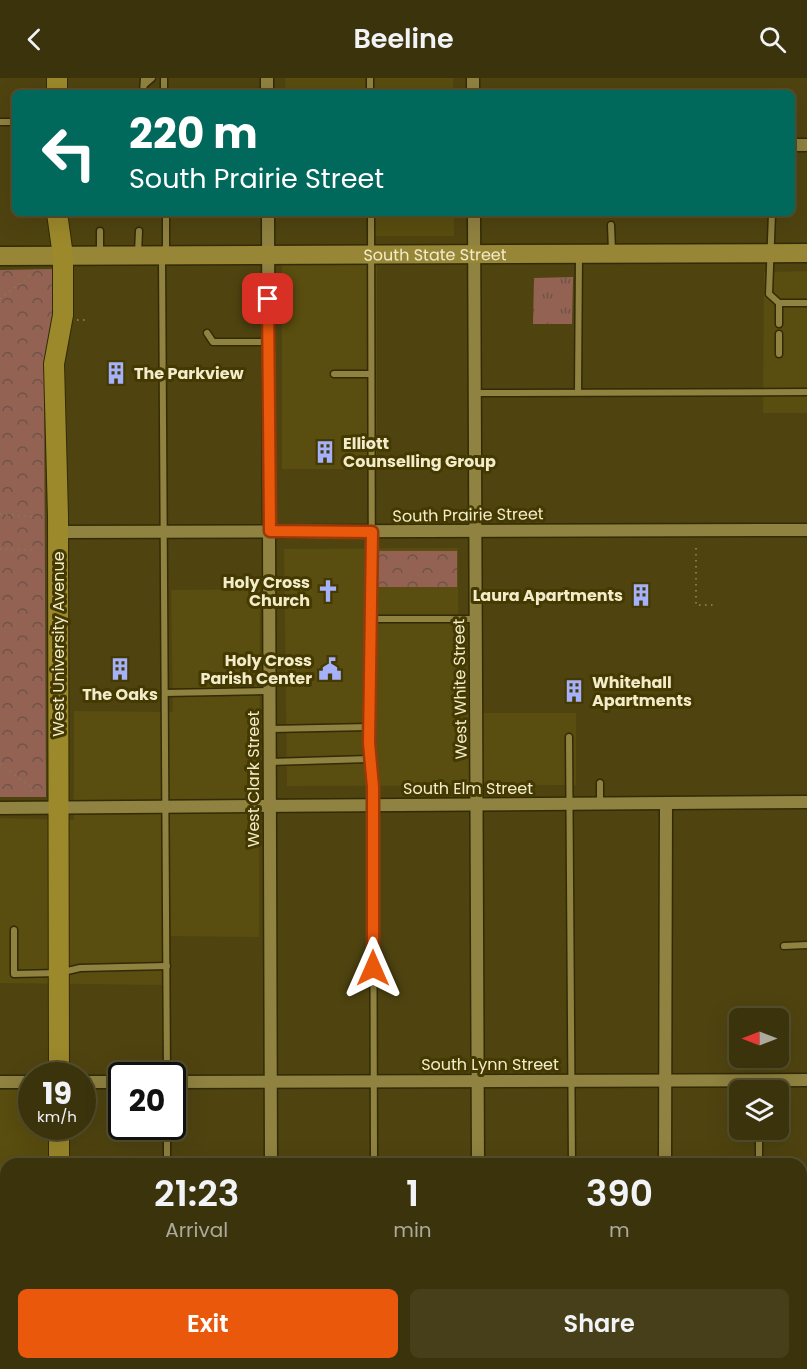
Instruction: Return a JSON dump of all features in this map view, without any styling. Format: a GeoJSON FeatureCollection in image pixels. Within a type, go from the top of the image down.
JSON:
{"type":"FeatureCollection","features":[{"type":"Feature","properties":{"kind":"main road","name":"West University Avenue"},"geometry":{"type":"LineString","coordinates":[[57,216],[63,256],[63,315],[54,364],[58,532],[59,1062]]}},
{"type":"Feature","properties":{"kind":"main road","name":"South State Street"},"geometry":{"type":"LineString","coordinates":[[0,256],[807,253]]}},
{"type":"Feature","properties":{"kind":"main road"},"geometry":{"type":"LineString","coordinates":[[59,1140],[59,1158]]}},
{"type":"Feature","properties":{"kind":"street","name":"West Clark Street"},"geometry":{"type":"LineString","coordinates":[[268,216],[271,1158]]}},
{"type":"Feature","properties":{"kind":"street","name":"West White Street"},"geometry":{"type":"LineString","coordinates":[[474,216],[478,1158]]}},
{"type":"Feature","properties":{"kind":"street","name":"South Prairie Street"},"geometry":{"type":"LineString","coordinates":[[58,532],[807,530]]}},
{"type":"Feature","properties":{"kind":"street","name":"South Elm Street"},"geometry":{"type":"LineString","coordinates":[[0,808],[807,802]]}},
{"type":"Feature","properties":{"kind":"street"},"geometry":{"type":"LineString","coordinates":[[665,1158],[666,804]]}},
{"type":"Feature","properties":{"kind":"street","name":"South Lynn Street"},"geometry":{"type":"LineString","coordinates":[[186,1082],[666,1080],[729,1084]]}},
{"type":"Feature","properties":{"kind":"street","name":"South Lynn Street"},"geometry":{"type":"LineString","coordinates":[[789,1082],[807,1080]]}},
{"type":"Feature","properties":{"kind":"street"},"geometry":{"type":"LineString","coordinates":[[0,1082],[18,1082]]}},
{"type":"Feature","properties":{"kind":"lane"},"geometry":{"type":"LineString","coordinates":[[144,81],[152,78]]}},
{"type":"Feature","properties":{"kind":"lane"},"geometry":{"type":"LineString","coordinates":[[166,216],[164,530],[167,1062]]}},
{"type":"Feature","properties":{"kind":"lane"},"geometry":{"type":"LineString","coordinates":[[371,216],[372,619],[369,759],[372,805],[374,1158]]}},
{"type":"Feature","properties":{"kind":"lane"},"geometry":{"type":"LineString","coordinates":[[772,216],[769,294],[779,303],[807,303]]}},
{"type":"Feature","properties":{"kind":"lane"},"geometry":{"type":"LineString","coordinates":[[611,225],[612,255]]}},
{"type":"Feature","properties":{"kind":"lane"},"geometry":{"type":"LineString","coordinates":[[100,231],[100,256]]}},
{"type":"Feature","properties":{"kind":"lane"},"geometry":{"type":"LineString","coordinates":[[138,257],[139,231]]}},
{"type":"Feature","properties":{"kind":"lane"},"geometry":{"type":"LineString","coordinates":[[578,392],[579,255]]}},
{"type":"Feature","properties":{"kind":"lane"},"geometry":{"type":"LineString","coordinates":[[779,303],[779,324]]}},
{"type":"Feature","properties":{"kind":"lane"},"geometry":{"type":"LineString","coordinates":[[207,333],[213,342],[268,342]]}},
{"type":"Feature","properties":{"kind":"lane"},"geometry":{"type":"LineString","coordinates":[[779,334],[779,354]]}},
{"type":"Feature","properties":{"kind":"lane"},"geometry":{"type":"LineString","coordinates":[[334,374],[371,374]]}},
{"type":"Feature","properties":{"kind":"lane"},"geometry":{"type":"LineString","coordinates":[[475,393],[807,392]]}},
{"type":"Feature","properties":{"kind":"lane"},"geometry":{"type":"LineString","coordinates":[[372,619],[476,619]]}},
{"type":"Feature","properties":{"kind":"lane"},"geometry":{"type":"LineString","coordinates":[[165,693],[269,691]]}},
{"type":"Feature","properties":{"kind":"lane"},"geometry":{"type":"LineString","coordinates":[[269,729],[369,727]]}},
{"type":"Feature","properties":{"kind":"lane"},"geometry":{"type":"LineString","coordinates":[[569,737],[572,1158]]}},
{"type":"Feature","properties":{"kind":"lane"},"geometry":{"type":"LineString","coordinates":[[269,762],[369,759]]}},
{"type":"Feature","properties":{"kind":"lane"},"geometry":{"type":"LineString","coordinates":[[600,783],[600,804]]}},
{"type":"Feature","properties":{"kind":"lane"},"geometry":{"type":"LineString","coordinates":[[14,930],[14,974],[59,973],[80,968],[167,966]]}},
{"type":"Feature","properties":{"kind":"lane"},"geometry":{"type":"LineString","coordinates":[[784,946],[807,945]]}},
{"type":"Feature","properties":{"kind":"lane"},"geometry":{"type":"LineString","coordinates":[[167,1140],[167,1158]]}},
{"type":"Feature","properties":{"kind":"lane"},"geometry":{"type":"LineString","coordinates":[[759,1140],[759,1158]]}},
{"type":"Feature","properties":{"kind":"path"},"geometry":{"type":"LineString","coordinates":[[0,299],[31,275]]}},
{"type":"Feature","properties":{"kind":"path"},"geometry":{"type":"LineString","coordinates":[[77,320],[89,320]]}},
{"type":"Feature","properties":{"kind":"path"},"geometry":{"type":"LineString","coordinates":[[0,514],[34,517]]}},
{"type":"Feature","properties":{"kind":"path"},"geometry":{"type":"LineString","coordinates":[[696,548],[696,605],[715,607]]}},
{"type":"Feature","properties":{"kind":"path"},"geometry":{"type":"LineString","coordinates":[[0,549],[33,550]]}},
{"type":"Feature","properties":{"kind":"path"},"geometry":{"type":"LineString","coordinates":[[0,764],[33,790]]}},
{"type":"Feature","properties":{"kind":"shaded area"},"geometry":{"type":"Polygon","coordinates":[[[285,78],[453,78],[453,90],[286,90],[285,78]]]}},
{"type":"Feature","properties":{"kind":"shaded area"},"geometry":{"type":"Polygon","coordinates":[[[374,216],[454,216],[454,236],[374,236],[374,216]]]}},
{"type":"Feature","properties":{"kind":"shaded area"},"geometry":{"type":"Polygon","coordinates":[[[377,263],[377,469],[282,469],[282,265],[377,263]]]}},
{"type":"Feature","properties":{"kind":"shaded area"},"geometry":{"type":"Polygon","coordinates":[[[807,271],[807,413],[763,413],[764,272],[807,271]]]}},
{"type":"Feature","properties":{"kind":"shaded area","name":"Holy Cross Church"},"geometry":{"type":"Polygon","coordinates":[[[458,548],[458,713],[576,713],[576,785],[287,786],[284,549],[458,548]]]}},
{"type":"Feature","properties":{"kind":"shaded area"},"geometry":{"type":"Polygon","coordinates":[[[260,589],[259,937],[163,936],[163,985],[0,983],[0,818],[74,820],[74,711],[173,712],[171,590],[260,589]]]}},
{"type":"Feature","properties":{"kind":"shaded area"},"geometry":{"type":"Polygon","coordinates":[[[18,1089],[18,1140],[51,1140],[51,1158],[0,1158],[0,1090],[18,1089]]]}},
{"type":"Feature","properties":{"kind":"green space"},"geometry":{"type":"Polygon","coordinates":[[[55,269],[53,314],[44,370],[46,797],[0,797],[0,270],[55,269]]]}},
{"type":"Feature","properties":{"kind":"green space"},"geometry":{"type":"Polygon","coordinates":[[[573,277],[572,324],[533,324],[534,278],[573,277]]]}},
{"type":"Feature","properties":{"kind":"green space"},"geometry":{"type":"Polygon","coordinates":[[[378,551],[457,551],[457,587],[378,587],[378,551]]]}},
{"type":"Feature","properties":{"kind":"place","name":"The Parkview"},"geometry":{"type":"Point","coordinates":[116,373]}},
{"type":"Feature","properties":{"kind":"place","name":"Elliott Counselling Group"},"geometry":{"type":"Point","coordinates":[325,452]}},
{"type":"Feature","properties":{"kind":"place","name":"Holy Cross Church"},"geometry":{"type":"Point","coordinates":[328,591]}},
{"type":"Feature","properties":{"kind":"place","name":"Laura Apartments"},"geometry":{"type":"Point","coordinates":[641,595]}},
{"type":"Feature","properties":{"kind":"place","name":"The Oaks"},"geometry":{"type":"Point","coordinates":[120,669]}},
{"type":"Feature","properties":{"kind":"place","name":"Holy Cross Parish Center"},"geometry":{"type":"Point","coordinates":[330,669]}},
{"type":"Feature","properties":{"kind":"place","name":"Whitehall Apartments"},"geometry":{"type":"Point","coordinates":[574,691]}},
{"type":"Feature","properties":{"kind":"route"},"geometry":{"type":"LineString","coordinates":[[268,299],[270,531],[372,532],[369,743],[370,776],[373,787],[373,968]]}}]}
